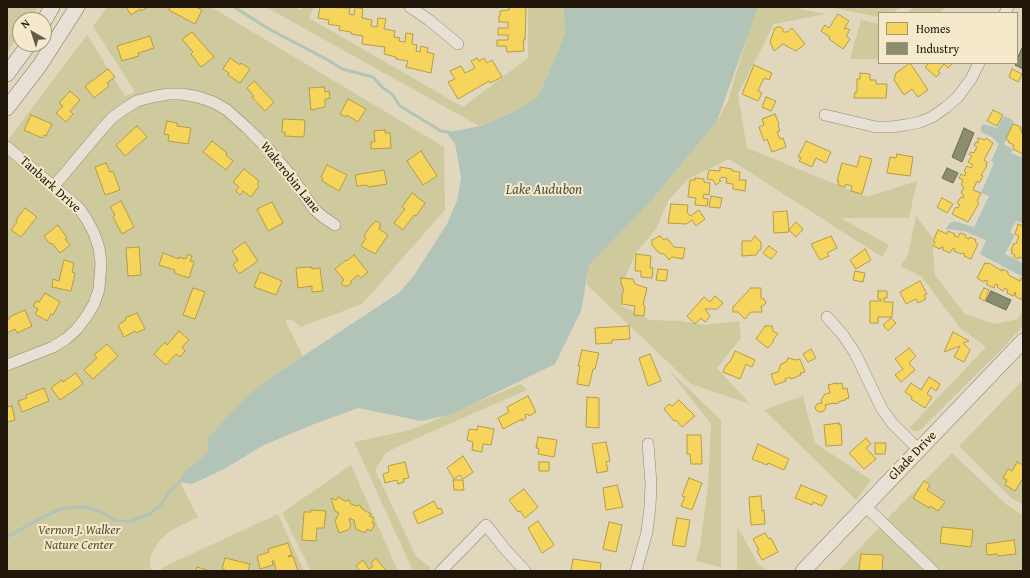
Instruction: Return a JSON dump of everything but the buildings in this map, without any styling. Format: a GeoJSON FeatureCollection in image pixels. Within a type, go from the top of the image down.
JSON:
{"type":"FeatureCollection","features":[{"type":"Feature","properties":{"kind":"street"},"geometry":{"type":"LineString","coordinates":[[7,108],[40,65],[77,7]]}},
{"type":"Feature","properties":{"kind":"street"},"geometry":{"type":"LineString","coordinates":[[410,7],[429,20],[458,44]]}},
{"type":"Feature","properties":{"kind":"street"},"geometry":{"type":"LineString","coordinates":[[7,74],[22,52]]}},
{"type":"Feature","properties":{"kind":"street"},"geometry":{"type":"LineString","coordinates":[[825,115],[876,126],[906,126],[920,122],[932,117],[957,98],[967,86],[978,64]]}},
{"type":"Feature","properties":{"kind":"street","name":"Wakerobin Lane"},"geometry":{"type":"LineString","coordinates":[[54,186],[112,118],[124,109],[137,101],[152,97],[168,94],[182,94],[213,102],[226,110],[270,150],[289,173],[314,209],[322,217],[336,225]]}},
{"type":"Feature","properties":{"kind":"street","name":"Tanbark Drive"},"geometry":{"type":"LineString","coordinates":[[7,147],[79,208],[88,220],[94,233],[99,248],[101,262],[99,289],[94,304],[77,329],[66,339],[53,347],[7,365]]}},
{"type":"Feature","properties":{"kind":"street"},"geometry":{"type":"LineString","coordinates":[[827,317],[843,335],[855,353],[882,409],[892,423],[919,450]]}},
{"type":"Feature","properties":{"kind":"street","name":"Glade Drive"},"geometry":{"type":"LineString","coordinates":[[803,571],[1023,341]]}},
{"type":"Feature","properties":{"kind":"street"},"geometry":{"type":"LineString","coordinates":[[636,571],[647,532],[650,508],[651,483],[648,444]]}},
{"type":"Feature","properties":{"kind":"street"},"geometry":{"type":"LineString","coordinates":[[865,506],[933,571]]}},
{"type":"Feature","properties":{"kind":"street"},"geometry":{"type":"LineString","coordinates":[[441,571],[486,525],[525,571]]}},
{"type":"Feature","properties":{"kind":"green space"},"geometry":{"type":"Polygon","coordinates":[[[7,7],[38,7],[35,12],[12,12],[12,46],[7,53],[7,7]]]}},
{"type":"Feature","properties":{"kind":"green space","name":"Vernon J. Walker Nature Center"},"geometry":{"type":"Polygon","coordinates":[[[107,7],[211,7],[444,147],[445,210],[362,304],[301,327],[291,319],[285,321],[303,356],[273,376],[208,452],[183,473],[180,482],[198,517],[170,531],[159,541],[150,558],[150,566],[152,571],[7,571],[7,141],[87,35],[125,96],[135,92],[93,26],[107,7]]]}},
{"type":"Feature","properties":{"kind":"green space"},"geometry":{"type":"Polygon","coordinates":[[[266,7],[295,7],[300,10],[302,7],[314,7],[309,18],[463,107],[528,58],[528,7],[564,7],[565,33],[538,97],[511,113],[479,126],[266,7]]]}},
{"type":"Feature","properties":{"kind":"green space"},"geometry":{"type":"Polygon","coordinates":[[[756,7],[791,7],[826,14],[774,24],[738,94],[747,148],[867,197],[917,181],[909,218],[841,218],[889,245],[882,257],[729,159],[688,179],[668,201],[656,229],[635,254],[625,278],[622,306],[650,320],[681,321],[704,325],[739,321],[741,338],[717,368],[750,404],[691,384],[587,285],[588,265],[650,202],[717,121],[728,101],[756,7]]]}},
{"type":"Feature","properties":{"kind":"green space"},"geometry":{"type":"Polygon","coordinates":[[[829,7],[902,7],[894,12],[878,12],[878,17],[829,7]]]}},
{"type":"Feature","properties":{"kind":"green space"},"geometry":{"type":"Polygon","coordinates":[[[915,7],[945,7],[942,12],[908,12],[915,7]]]}},
{"type":"Feature","properties":{"kind":"green space"},"geometry":{"type":"Polygon","coordinates":[[[861,20],[878,24],[878,59],[850,59],[861,20]]]}},
{"type":"Feature","properties":{"kind":"green space"},"geometry":{"type":"Polygon","coordinates":[[[916,216],[932,237],[935,275],[965,314],[995,324],[1018,319],[1023,307],[1023,326],[998,353],[919,431],[909,428],[986,347],[960,328],[921,276],[900,266],[908,255],[916,216]]]}},
{"type":"Feature","properties":{"kind":"green space"},"geometry":{"type":"Polygon","coordinates":[[[668,369],[721,420],[721,567],[696,561],[700,546],[708,486],[711,424],[668,369]]]}},
{"type":"Feature","properties":{"kind":"green space"},"geometry":{"type":"Polygon","coordinates":[[[1023,380],[1023,504],[1012,499],[959,446],[1023,380]]]}},
{"type":"Feature","properties":{"kind":"green space"},"geometry":{"type":"Polygon","coordinates":[[[521,384],[527,390],[386,453],[375,470],[416,556],[431,568],[428,571],[413,571],[354,442],[411,430],[521,384]]]}},
{"type":"Feature","properties":{"kind":"green space"},"geometry":{"type":"Polygon","coordinates":[[[803,396],[815,443],[871,480],[856,500],[764,410],[803,396]]]}},
{"type":"Feature","properties":{"kind":"green space"},"geometry":{"type":"Polygon","coordinates":[[[952,453],[1007,505],[1023,515],[1023,571],[838,571],[891,515],[952,453]]]}},
{"type":"Feature","properties":{"kind":"green space"},"geometry":{"type":"Polygon","coordinates":[[[351,465],[398,571],[311,571],[282,513],[351,465]]]}},
{"type":"Feature","properties":{"kind":"green space"},"geometry":{"type":"Polygon","coordinates":[[[278,514],[304,571],[162,571],[161,568],[278,514]]]}},
{"type":"Feature","properties":{"kind":"green space"},"geometry":{"type":"Polygon","coordinates":[[[737,526],[759,565],[767,571],[737,571],[737,526]]]}},
{"type":"Feature","properties":{"kind":"water","name":"Lake Audubon"},"geometry":{"type":"Polygon","coordinates":[[[564,7],[758,7],[717,121],[650,202],[589,265],[581,311],[555,364],[452,414],[421,421],[358,408],[309,426],[262,446],[226,468],[192,484],[180,482],[183,473],[208,452],[208,438],[246,397],[273,376],[400,292],[415,274],[447,224],[457,201],[461,178],[455,143],[448,135],[449,132],[480,126],[511,113],[538,97],[565,33],[564,7]]]}},
{"type":"Feature","properties":{"kind":"water"},"geometry":{"type":"Polygon","coordinates":[[[1004,116],[1014,122],[1004,144],[1013,150],[1011,153],[1023,158],[1023,223],[1016,221],[1010,232],[1015,235],[1005,254],[1023,263],[1023,277],[980,254],[986,240],[964,231],[946,229],[949,224],[954,221],[974,227],[989,196],[981,193],[994,163],[991,161],[999,144],[992,137],[983,133],[981,131],[981,127],[983,124],[997,128],[1004,116]]]}},
{"type":"Feature","properties":{"kind":"waterway"},"geometry":{"type":"LineString","coordinates":[[234,7],[269,29],[342,69],[373,77],[383,88],[392,94],[400,106],[441,131],[449,132]]}},
{"type":"Feature","properties":{"kind":"waterway"},"geometry":{"type":"LineString","coordinates":[[7,537],[45,516],[64,508],[83,507],[99,511],[116,521],[131,521],[149,514],[161,505],[169,492],[180,482]]}}]}
